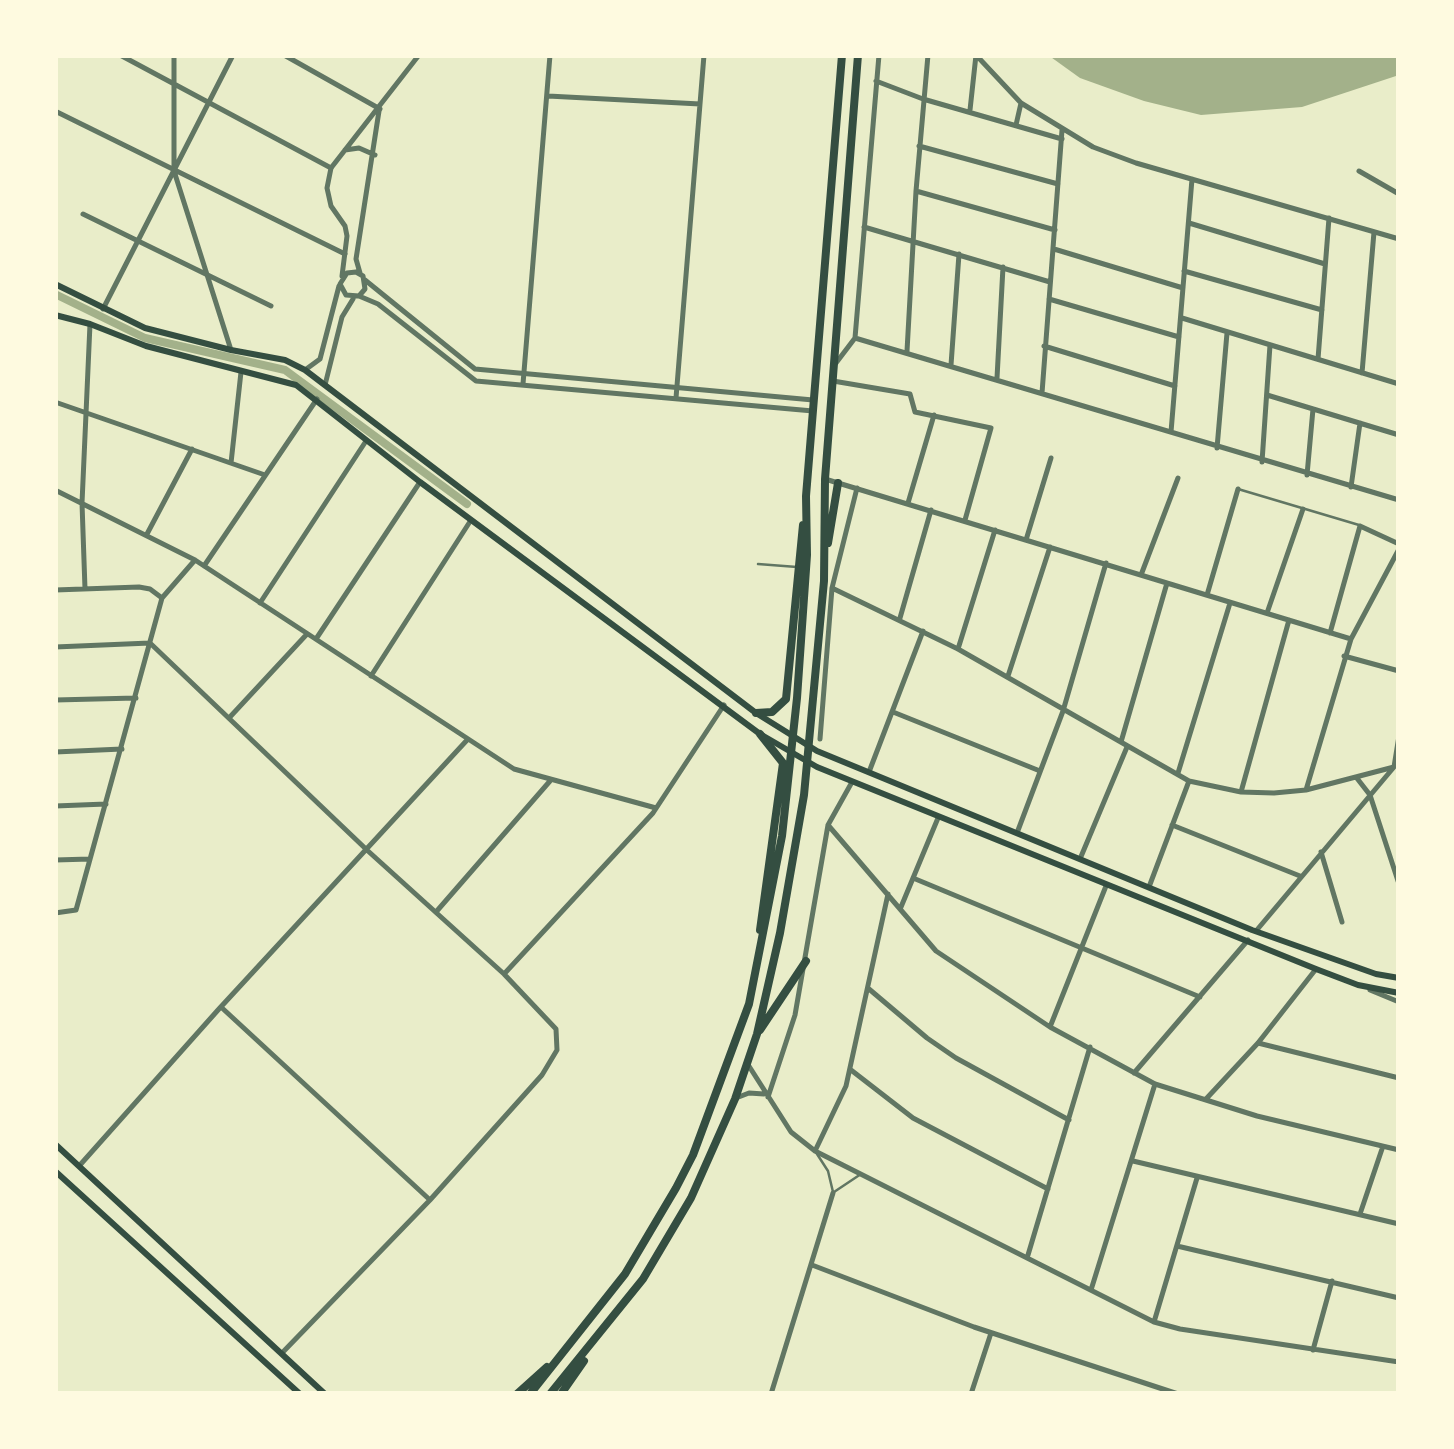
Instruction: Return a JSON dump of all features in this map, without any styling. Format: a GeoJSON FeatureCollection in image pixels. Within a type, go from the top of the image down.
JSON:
{"type":"FeatureCollection","features":[{"type":"Feature","properties":{"kind":"main road"},"geometry":{"type":"LineString","coordinates":[[756,713],[772,712],[786,700],[842,55]]}},
{"type":"Feature","properties":{"kind":"main road"},"geometry":{"type":"LineString","coordinates":[[550,1394],[644,1278],[691,1198],[735,1098],[757,1034],[804,796],[858,55]]}},
{"type":"Feature","properties":{"kind":"main road"},"geometry":{"type":"LineString","coordinates":[[831,195],[834,221],[844,222]]}},
{"type":"Feature","properties":{"kind":"main road"},"geometry":{"type":"LineString","coordinates":[[827,240],[838,241],[842,261]]}},
{"type":"Feature","properties":{"kind":"main road"},"geometry":{"type":"LineString","coordinates":[[55,284],[145,328],[285,360],[306,370],[756,713],[817,752],[1256,931],[1376,974],[1399,978]]}},
{"type":"Feature","properties":{"kind":"main road"},"geometry":{"type":"LineString","coordinates":[[55,315],[146,346],[288,382],[316,399],[420,482],[760,734],[818,768],[1316,969],[1399,993]]}},
{"type":"Feature","properties":{"kind":"main road"},"geometry":{"type":"LineString","coordinates":[[824,562],[838,483]]}},
{"type":"Feature","properties":{"kind":"main road"},"geometry":{"type":"LineString","coordinates":[[530,1394],[625,1274],[693,1155],[734,1050],[758,966],[786,795],[807,555],[806,496]]}},
{"type":"Feature","properties":{"kind":"main road"},"geometry":{"type":"LineString","coordinates":[[610,621],[618,618],[621,608]]}},
{"type":"Feature","properties":{"kind":"main road"},"geometry":{"type":"LineString","coordinates":[[690,680],[690,672],[698,668]]}},
{"type":"Feature","properties":{"kind":"main road"},"geometry":{"type":"LineString","coordinates":[[758,966],[783,763],[760,734]]}},
{"type":"Feature","properties":{"kind":"main road"},"geometry":{"type":"LineString","coordinates":[[757,1034],[806,961]]}},
{"type":"Feature","properties":{"kind":"main road"},"geometry":{"type":"LineString","coordinates":[[55,1144],[324,1394]]}},
{"type":"Feature","properties":{"kind":"main road"},"geometry":{"type":"LineString","coordinates":[[55,1171],[300,1394]]}},
{"type":"Feature","properties":{"kind":"main road"},"geometry":{"type":"LineString","coordinates":[[561,1394],[619,1309]]}},
{"type":"Feature","properties":{"kind":"main road"},"geometry":{"type":"LineString","coordinates":[[518,1394],[566,1350]]}},
{"type":"Feature","properties":{"kind":"street"},"geometry":{"type":"LineString","coordinates":[[120,55],[331,168]]}},
{"type":"Feature","properties":{"kind":"street"},"geometry":{"type":"LineString","coordinates":[[174,55],[174,171],[230,350]]}},
{"type":"Feature","properties":{"kind":"street"},"geometry":{"type":"LineString","coordinates":[[103,308],[233,55]]}},
{"type":"Feature","properties":{"kind":"street"},"geometry":{"type":"LineString","coordinates":[[284,55],[380,108]]}},
{"type":"Feature","properties":{"kind":"street"},"geometry":{"type":"LineString","coordinates":[[306,370],[320,358],[345,254],[347,236],[331,206],[327,188],[331,168],[419,55]]}},
{"type":"Feature","properties":{"kind":"street"},"geometry":{"type":"LineString","coordinates":[[523,384],[550,55]]}},
{"type":"Feature","properties":{"kind":"street"},"geometry":{"type":"LineString","coordinates":[[676,398],[704,55]]}},
{"type":"Feature","properties":{"kind":"street"},"geometry":{"type":"LineString","coordinates":[[834,365],[855,338],[879,55]]}},
{"type":"Feature","properties":{"kind":"street"},"geometry":{"type":"LineString","coordinates":[[907,352],[928,55]]}},
{"type":"Feature","properties":{"kind":"street"},"geometry":{"type":"LineString","coordinates":[[970,110],[976,55]]}},
{"type":"Feature","properties":{"kind":"street"},"geometry":{"type":"LineString","coordinates":[[976,55],[1021,104],[1093,147],[1399,239]]}},
{"type":"Feature","properties":{"kind":"street"},"geometry":{"type":"LineString","coordinates":[[876,81],[923,99],[1062,139]]}},
{"type":"Feature","properties":{"kind":"street"},"geometry":{"type":"LineString","coordinates":[[547,96],[700,104]]}},
{"type":"Feature","properties":{"kind":"street"},"geometry":{"type":"LineString","coordinates":[[1016,125],[1021,104]]}},
{"type":"Feature","properties":{"kind":"street"},"geometry":{"type":"LineString","coordinates":[[380,108],[356,258],[360,273],[475,369],[813,400]]}},
{"type":"Feature","properties":{"kind":"street"},"geometry":{"type":"LineString","coordinates":[[55,111],[345,254]]}},
{"type":"Feature","properties":{"kind":"street"},"geometry":{"type":"LineString","coordinates":[[1042,393],[1062,130]]}},
{"type":"Feature","properties":{"kind":"street"},"geometry":{"type":"LineString","coordinates":[[919,146],[1058,184]]}},
{"type":"Feature","properties":{"kind":"street"},"geometry":{"type":"LineString","coordinates":[[344,150],[356,148],[375,155]]}},
{"type":"Feature","properties":{"kind":"street"},"geometry":{"type":"LineString","coordinates":[[1359,171],[1399,194]]}},
{"type":"Feature","properties":{"kind":"street"},"geometry":{"type":"LineString","coordinates":[[1171,432],[1192,179]]}},
{"type":"Feature","properties":{"kind":"street"},"geometry":{"type":"LineString","coordinates":[[916,191],[1055,230]]}},
{"type":"Feature","properties":{"kind":"street"},"geometry":{"type":"LineString","coordinates":[[83,214],[271,306]]}},
{"type":"Feature","properties":{"kind":"street"},"geometry":{"type":"LineString","coordinates":[[1318,360],[1329,216]]}},
{"type":"Feature","properties":{"kind":"street"},"geometry":{"type":"LineString","coordinates":[[340,219],[362,217]]}},
{"type":"Feature","properties":{"kind":"street"},"geometry":{"type":"LineString","coordinates":[[1189,223],[1326,264]]}},
{"type":"Feature","properties":{"kind":"street"},"geometry":{"type":"LineString","coordinates":[[864,227],[1050,282]]}},
{"type":"Feature","properties":{"kind":"street"},"geometry":{"type":"LineString","coordinates":[[1362,373],[1374,231]]}},
{"type":"Feature","properties":{"kind":"street"},"geometry":{"type":"LineString","coordinates":[[1054,250],[1183,288]]}},
{"type":"Feature","properties":{"kind":"street"},"geometry":{"type":"LineString","coordinates":[[951,365],[959,254]]}},
{"type":"Feature","properties":{"kind":"street"},"geometry":{"type":"LineString","coordinates":[[997,380],[1003,266]]}},
{"type":"Feature","properties":{"kind":"street"},"geometry":{"type":"LineString","coordinates":[[1184,270],[1322,310]]}},
{"type":"Feature","properties":{"kind":"street"},"geometry":{"type":"LineString","coordinates":[[360,273],[347,272],[340,281],[342,292],[385,309],[470,379],[812,411]]}},
{"type":"Feature","properties":{"kind":"street"},"geometry":{"type":"LineString","coordinates":[[325,385],[342,317],[365,289],[365,280]]}},
{"type":"Feature","properties":{"kind":"street"},"geometry":{"type":"LineString","coordinates":[[1049,298],[1179,337]]}},
{"type":"Feature","properties":{"kind":"street"},"geometry":{"type":"LineString","coordinates":[[1180,318],[1399,384]]}},
{"type":"Feature","properties":{"kind":"street"},"geometry":{"type":"LineString","coordinates":[[85,589],[82,503],[90,324]]}},
{"type":"Feature","properties":{"kind":"street"},"geometry":{"type":"LineString","coordinates":[[1216,448],[1227,332]]}},
{"type":"Feature","properties":{"kind":"street"},"geometry":{"type":"LineString","coordinates":[[855,338],[1399,500]]}},
{"type":"Feature","properties":{"kind":"street"},"geometry":{"type":"LineString","coordinates":[[1262,462],[1270,344]]}},
{"type":"Feature","properties":{"kind":"street"},"geometry":{"type":"LineString","coordinates":[[1044,346],[1175,386]]}},
{"type":"Feature","properties":{"kind":"street"},"geometry":{"type":"LineString","coordinates":[[231,463],[242,369]]}},
{"type":"Feature","properties":{"kind":"street"},"geometry":{"type":"LineString","coordinates":[[833,381],[910,394],[914,411],[992,428],[965,521]]}},
{"type":"Feature","properties":{"kind":"street"},"geometry":{"type":"LineString","coordinates":[[1267,394],[1399,435]]}},
{"type":"Feature","properties":{"kind":"street"},"geometry":{"type":"LineString","coordinates":[[204,566],[316,399]]}},
{"type":"Feature","properties":{"kind":"street"},"geometry":{"type":"LineString","coordinates":[[55,402],[265,475]]}},
{"type":"Feature","properties":{"kind":"street"},"geometry":{"type":"LineString","coordinates":[[1307,475],[1313,409]]}},
{"type":"Feature","properties":{"kind":"street"},"geometry":{"type":"LineString","coordinates":[[908,504],[934,414]]}},
{"type":"Feature","properties":{"kind":"street"},"geometry":{"type":"LineString","coordinates":[[1351,488],[1360,423]]}},
{"type":"Feature","properties":{"kind":"street"},"geometry":{"type":"LineString","coordinates":[[260,603],[366,441]]}},
{"type":"Feature","properties":{"kind":"street"},"geometry":{"type":"LineString","coordinates":[[147,534],[192,449]]}},
{"type":"Feature","properties":{"kind":"street"},"geometry":{"type":"LineString","coordinates":[[1026,540],[1051,458]]}},
{"type":"Feature","properties":{"kind":"street"},"geometry":{"type":"LineString","coordinates":[[1142,575],[1178,478]]}},
{"type":"Feature","properties":{"kind":"street"},"geometry":{"type":"LineString","coordinates":[[825,479],[1350,639]]}},
{"type":"Feature","properties":{"kind":"street"},"geometry":{"type":"LineString","coordinates":[[316,640],[420,482]]}},
{"type":"Feature","properties":{"kind":"street"},"geometry":{"type":"LineString","coordinates":[[820,739],[832,588],[857,488]]}},
{"type":"Feature","properties":{"kind":"street"},"geometry":{"type":"LineString","coordinates":[[1208,595],[1238,489]]}},
{"type":"Feature","properties":{"kind":"street"},"geometry":{"type":"LineString","coordinates":[[55,490],[195,560],[514,769],[656,808]]}},
{"type":"Feature","properties":{"kind":"street"},"geometry":{"type":"LineString","coordinates":[[1267,613],[1302,508]]}},
{"type":"Feature","properties":{"kind":"street"},"geometry":{"type":"LineString","coordinates":[[899,618],[931,510]]}},
{"type":"Feature","properties":{"kind":"street"},"geometry":{"type":"LineString","coordinates":[[371,676],[434,588],[471,520]]}},
{"type":"Feature","properties":{"kind":"street"},"geometry":{"type":"LineString","coordinates":[[1306,790],[1350,639],[1399,547],[1360,526],[1330,633]]}},
{"type":"Feature","properties":{"kind":"street"},"geometry":{"type":"LineString","coordinates":[[958,649],[994,530]]}},
{"type":"Feature","properties":{"kind":"street"},"geometry":{"type":"LineString","coordinates":[[1008,676],[1050,547]]}},
{"type":"Feature","properties":{"kind":"street"},"geometry":{"type":"LineString","coordinates":[[55,914],[75,912],[162,598],[195,560]]}},
{"type":"Feature","properties":{"kind":"street"},"geometry":{"type":"LineString","coordinates":[[1017,833],[1064,711],[1106,564]]}},
{"type":"Feature","properties":{"kind":"street"},"geometry":{"type":"LineString","coordinates":[[1080,859],[1124,744],[1168,583]]}},
{"type":"Feature","properties":{"kind":"street"},"geometry":{"type":"LineString","coordinates":[[55,590],[139,586],[162,598]]}},
{"type":"Feature","properties":{"kind":"street"},"geometry":{"type":"LineString","coordinates":[[832,588],[899,618],[1008,676],[1189,781],[1241,792],[1306,790],[1394,767]]}},
{"type":"Feature","properties":{"kind":"street"},"geometry":{"type":"LineString","coordinates":[[1178,772],[1230,602]]}},
{"type":"Feature","properties":{"kind":"street"},"geometry":{"type":"LineString","coordinates":[[1241,792],[1289,620]]}},
{"type":"Feature","properties":{"kind":"street"},"geometry":{"type":"LineString","coordinates":[[869,772],[924,631]]}},
{"type":"Feature","properties":{"kind":"street"},"geometry":{"type":"LineString","coordinates":[[229,718],[308,634]]}},
{"type":"Feature","properties":{"kind":"street"},"geometry":{"type":"LineString","coordinates":[[55,647],[150,643],[368,851],[504,974],[556,1029],[557,1050],[542,1075],[430,1200],[282,1353]]}},
{"type":"Feature","properties":{"kind":"street"},"geometry":{"type":"LineString","coordinates":[[1344,656],[1399,671]]}},
{"type":"Feature","properties":{"kind":"street"},"geometry":{"type":"LineString","coordinates":[[55,700],[136,698]]}},
{"type":"Feature","properties":{"kind":"street"},"geometry":{"type":"LineString","coordinates":[[504,974],[656,808],[724,705]]}},
{"type":"Feature","properties":{"kind":"street"},"geometry":{"type":"LineString","coordinates":[[892,712],[1040,771]]}},
{"type":"Feature","properties":{"kind":"street"},"geometry":{"type":"LineString","coordinates":[[1256,931],[1394,767],[1399,736]]}},
{"type":"Feature","properties":{"kind":"street"},"geometry":{"type":"LineString","coordinates":[[80,1166],[221,1006],[469,739]]}},
{"type":"Feature","properties":{"kind":"street"},"geometry":{"type":"LineString","coordinates":[[55,752],[122,749]]}},
{"type":"Feature","properties":{"kind":"street"},"geometry":{"type":"LineString","coordinates":[[1356,777],[1370,795],[1399,884]]}},
{"type":"Feature","properties":{"kind":"street"},"geometry":{"type":"LineString","coordinates":[[436,912],[550,780]]}},
{"type":"Feature","properties":{"kind":"street"},"geometry":{"type":"LineString","coordinates":[[1149,887],[1189,781]]}},
{"type":"Feature","properties":{"kind":"street"},"geometry":{"type":"LineString","coordinates":[[768,1096],[795,1015],[828,825],[852,782]]}},
{"type":"Feature","properties":{"kind":"street"},"geometry":{"type":"LineString","coordinates":[[55,806],[106,804]]}},
{"type":"Feature","properties":{"kind":"street"},"geometry":{"type":"LineString","coordinates":[[901,908],[938,818]]}},
{"type":"Feature","properties":{"kind":"street"},"geometry":{"type":"LineString","coordinates":[[828,825],[950,963],[1050,1027],[1156,1084],[1257,1116],[1399,1150]]}},
{"type":"Feature","properties":{"kind":"street"},"geometry":{"type":"LineString","coordinates":[[1172,825],[1300,876]]}},
{"type":"Feature","properties":{"kind":"street"},"geometry":{"type":"LineString","coordinates":[[1321,852],[1342,922]]}},
{"type":"Feature","properties":{"kind":"street"},"geometry":{"type":"LineString","coordinates":[[55,860],[90,859]]}},
{"type":"Feature","properties":{"kind":"street"},"geometry":{"type":"LineString","coordinates":[[913,878],[1200,997]]}},
{"type":"Feature","properties":{"kind":"street"},"geometry":{"type":"LineString","coordinates":[[1050,1027],[1106,886]]}},
{"type":"Feature","properties":{"kind":"street"},"geometry":{"type":"LineString","coordinates":[[814,1151],[851,1070],[888,894]]}},
{"type":"Feature","properties":{"kind":"street"},"geometry":{"type":"LineString","coordinates":[[1134,1072],[1248,940]]}},
{"type":"Feature","properties":{"kind":"street"},"geometry":{"type":"LineString","coordinates":[[1206,1099],[1258,1043],[1316,969]]}},
{"type":"Feature","properties":{"kind":"street"},"geometry":{"type":"LineString","coordinates":[[1358,984],[1399,1002]]}},
{"type":"Feature","properties":{"kind":"street"},"geometry":{"type":"LineString","coordinates":[[870,989],[956,1058],[1069,1120]]}},
{"type":"Feature","properties":{"kind":"street"},"geometry":{"type":"LineString","coordinates":[[221,1006],[430,1200]]}},
{"type":"Feature","properties":{"kind":"street"},"geometry":{"type":"LineString","coordinates":[[1258,1043],[1399,1078]]}},
{"type":"Feature","properties":{"kind":"street"},"geometry":{"type":"LineString","coordinates":[[1028,1256],[1090,1047]]}},
{"type":"Feature","properties":{"kind":"street"},"geometry":{"type":"LineString","coordinates":[[747,1063],[792,1132],[814,1151],[1154,1322],[1399,1362]]}},
{"type":"Feature","properties":{"kind":"street"},"geometry":{"type":"LineString","coordinates":[[851,1070],[930,1128],[1048,1189]]}},
{"type":"Feature","properties":{"kind":"street"},"geometry":{"type":"LineString","coordinates":[[1090,1290],[1156,1084]]}},
{"type":"Feature","properties":{"kind":"street"},"geometry":{"type":"LineString","coordinates":[[735,1098],[754,1092],[768,1096]]}},
{"type":"Feature","properties":{"kind":"street"},"geometry":{"type":"LineString","coordinates":[[1360,1214],[1383,1146]]}},
{"type":"Feature","properties":{"kind":"street"},"geometry":{"type":"LineString","coordinates":[[1132,1162],[1399,1224]]}},
{"type":"Feature","properties":{"kind":"street"},"geometry":{"type":"LineString","coordinates":[[1154,1322],[1197,1178]]}},
{"type":"Feature","properties":{"kind":"street"},"geometry":{"type":"LineString","coordinates":[[770,1394],[834,1193]]}},
{"type":"Feature","properties":{"kind":"street"},"geometry":{"type":"LineString","coordinates":[[1177,1246],[1399,1298]]}},
{"type":"Feature","properties":{"kind":"street"},"geometry":{"type":"LineString","coordinates":[[812,1265],[990,1332],[1178,1394]]}},
{"type":"Feature","properties":{"kind":"street"},"geometry":{"type":"LineString","coordinates":[[1313,1350],[1332,1281]]}},
{"type":"Feature","properties":{"kind":"street"},"geometry":{"type":"LineString","coordinates":[[971,1394],[990,1332]]}},
{"type":"Feature","properties":{"kind":"lane"},"geometry":{"type":"LineString","coordinates":[[1238,489],[1360,526]]}},
{"type":"Feature","properties":{"kind":"lane"},"geometry":{"type":"LineString","coordinates":[[758,564],[798,567]]}},
{"type":"Feature","properties":{"kind":"lane"},"geometry":{"type":"LineString","coordinates":[[814,1151],[828,1171],[834,1193]]}},
{"type":"Feature","properties":{"kind":"lane"},"geometry":{"type":"LineString","coordinates":[[834,1193],[861,1174]]}},
{"type":"Feature","properties":{"kind":"shaded area"},"geometry":{"type":"Polygon","coordinates":[[[1048,55],[1399,55],[1399,75],[1302,107],[1201,115],[1144,101],[1080,78],[1048,55]]]}},
{"type":"Feature","properties":{"kind":"waterway"},"geometry":{"type":"LineString","coordinates":[[55,294],[145,338],[285,370],[467,504]]}}]}
